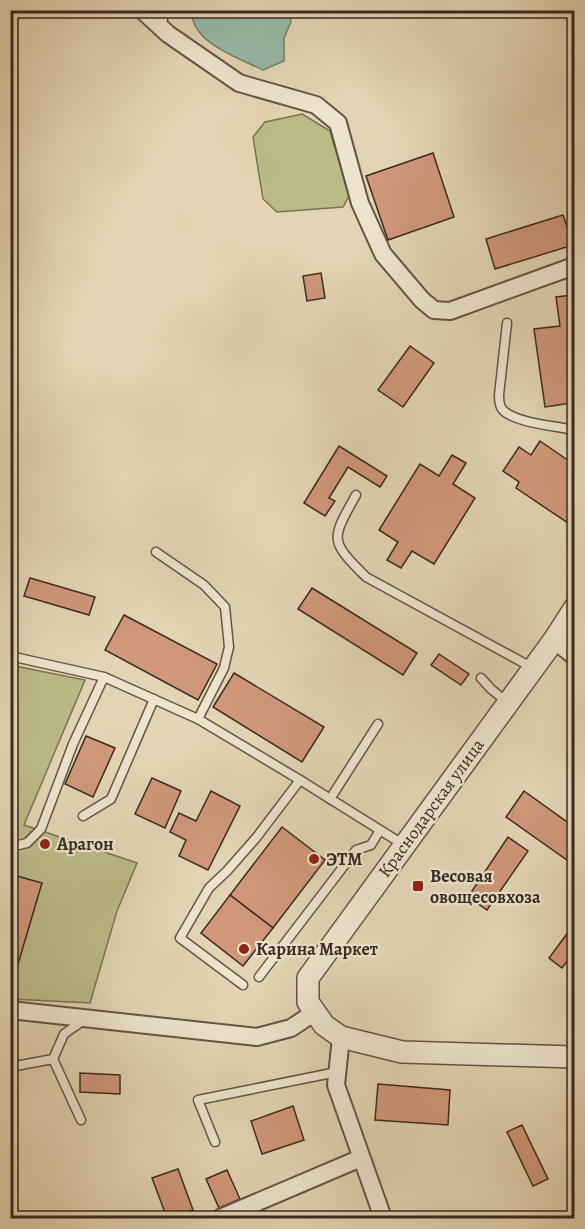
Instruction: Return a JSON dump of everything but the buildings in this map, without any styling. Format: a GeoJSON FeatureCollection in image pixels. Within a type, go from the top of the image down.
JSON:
{"type":"FeatureCollection","features":[{"type":"Feature","properties":{"kind":"street"},"geometry":{"type":"LineString","coordinates":[[142,10],[160,27],[239,83],[316,105],[338,123],[360,203],[383,254],[422,300],[434,310],[450,311],[574,266]]}},
{"type":"Feature","properties":{"kind":"street","name":"Краснодарская улица"},"geometry":{"type":"LineString","coordinates":[[315,1012],[308,1002],[308,978],[554,640],[574,609]]}},
{"type":"Feature","properties":{"kind":"street"},"geometry":{"type":"LineString","coordinates":[[554,640],[574,656]]}},
{"type":"Feature","properties":{"kind":"street"},"geometry":{"type":"LineString","coordinates":[[10,1010],[84,1020],[257,1037],[291,1028],[315,1012],[324,1025],[341,1037],[402,1052],[574,1057]]}},
{"type":"Feature","properties":{"kind":"street"},"geometry":{"type":"LineString","coordinates":[[341,1037],[336,1085],[383,1218]]}},
{"type":"Feature","properties":{"kind":"street"},"geometry":{"type":"LineString","coordinates":[[220,1218],[361,1158]]}},
{"type":"Feature","properties":{"kind":"lane"},"geometry":{"type":"LineString","coordinates":[[160,27],[165,10]]}},
{"type":"Feature","properties":{"kind":"lane"},"geometry":{"type":"LineString","coordinates":[[507,323],[499,395],[499,403],[503,410],[521,420],[574,430]]}},
{"type":"Feature","properties":{"kind":"lane"},"geometry":{"type":"LineString","coordinates":[[356,495],[338,527],[337,542],[348,559],[366,577],[533,668]]}},
{"type":"Feature","properties":{"kind":"lane"},"geometry":{"type":"LineString","coordinates":[[156,552],[204,585],[225,607],[229,647],[224,668],[198,719]]}},
{"type":"Feature","properties":{"kind":"lane"},"geometry":{"type":"LineString","coordinates":[[10,656],[104,677],[198,719],[404,846]]}},
{"type":"Feature","properties":{"kind":"lane"},"geometry":{"type":"LineString","coordinates":[[10,847],[27,843],[41,830],[73,744],[104,677]]}},
{"type":"Feature","properties":{"kind":"lane"},"geometry":{"type":"LineString","coordinates":[[482,678],[491,689],[509,702]]}},
{"type":"Feature","properties":{"kind":"lane"},"geometry":{"type":"LineString","coordinates":[[83,816],[111,799],[154,699]]}},
{"type":"Feature","properties":{"kind":"lane"},"geometry":{"type":"LineString","coordinates":[[330,799],[378,724]]}},
{"type":"Feature","properties":{"kind":"lane"},"geometry":{"type":"LineString","coordinates":[[243,985],[180,938],[209,888],[256,838],[300,780]]}},
{"type":"Feature","properties":{"kind":"lane"},"geometry":{"type":"LineString","coordinates":[[259,977],[356,850],[371,845],[380,830]]}},
{"type":"Feature","properties":{"kind":"lane"},"geometry":{"type":"LineString","coordinates":[[81,1120],[53,1059],[64,1034],[84,1020]]}},
{"type":"Feature","properties":{"kind":"lane"},"geometry":{"type":"LineString","coordinates":[[10,1067],[53,1059]]}},
{"type":"Feature","properties":{"kind":"lane"},"geometry":{"type":"LineString","coordinates":[[215,1142],[198,1100],[337,1072]]}},
{"type":"Feature","properties":{"kind":"shaded area"},"geometry":{"type":"Polygon","coordinates":[[[192,11],[289,11],[291,22],[284,38],[284,61],[263,70],[218,48],[199,32],[192,11]]]}},
{"type":"Feature","properties":{"kind":"shaded area"},"geometry":{"type":"Polygon","coordinates":[[[302,114],[330,131],[349,196],[343,207],[277,212],[263,199],[253,137],[265,122],[302,114]]]}},
{"type":"Feature","properties":{"kind":"shaded area","name":"Арагон"},"geometry":{"type":"Polygon","coordinates":[[[10,665],[85,680],[24,825],[137,863],[117,911],[90,1003],[11,999],[10,665]]]}},
{"type":"Feature","properties":{"kind":"place","name":"Арагон"},"geometry":{"type":"Point","coordinates":[45,844]}},
{"type":"Feature","properties":{"kind":"place","name":"ЭТМ"},"geometry":{"type":"Point","coordinates":[314,859]}},
{"type":"Feature","properties":{"kind":"place","name":"Весовая овощесовхоза"},"geometry":{"type":"Point","coordinates":[418,886]}},
{"type":"Feature","properties":{"kind":"place","name":"Карина Маркет"},"geometry":{"type":"Point","coordinates":[244,949]}}]}
